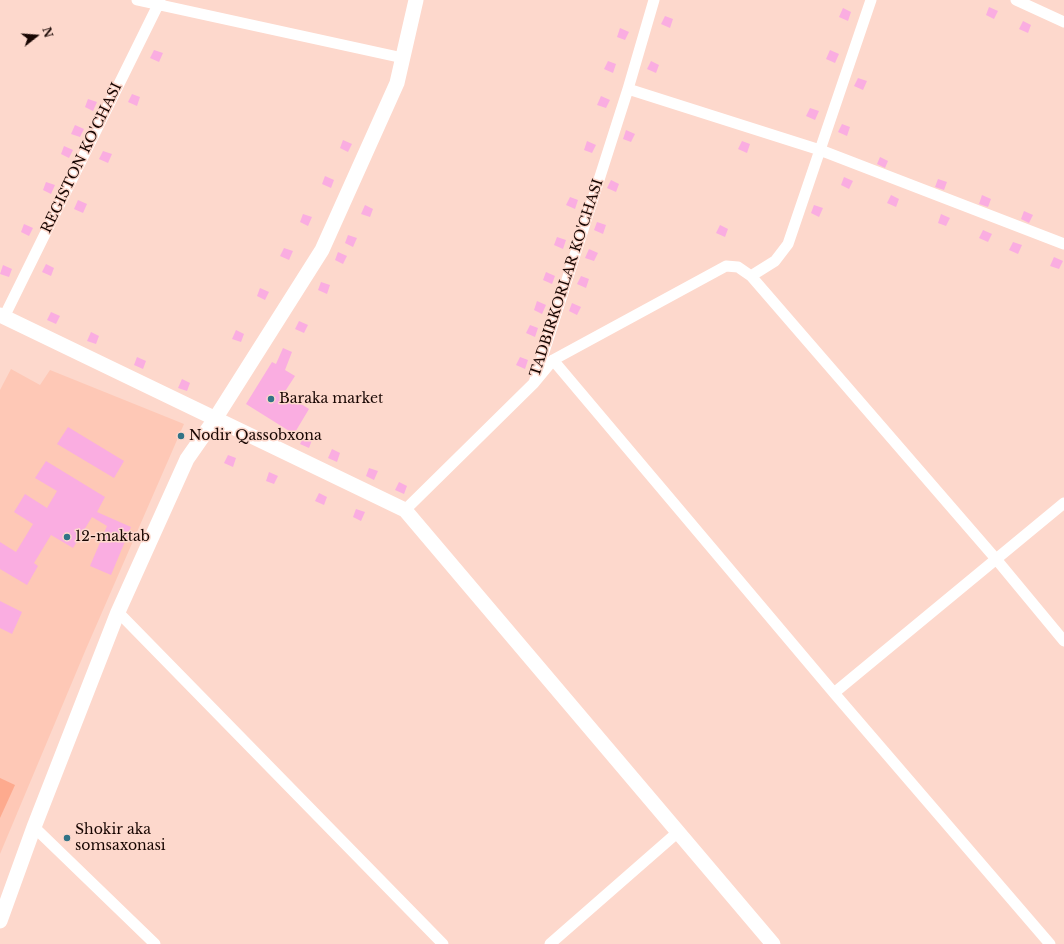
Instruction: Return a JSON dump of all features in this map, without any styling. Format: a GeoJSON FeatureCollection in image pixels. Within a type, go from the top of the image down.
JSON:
{"type":"FeatureCollection","features":[{"type":"Feature","properties":{"kind":"street"},"geometry":{"type":"LineString","coordinates":[[137,0],[159,3],[403,58]]}},
{"type":"Feature","properties":{"kind":"street"},"geometry":{"type":"LineString","coordinates":[[0,921],[34,827],[118,612],[187,460],[216,419],[322,250],[397,83],[416,0]]}},
{"type":"Feature","properties":{"kind":"street","name":"TADBIRKORLAR KO'CHASI"},"geometry":{"type":"LineString","coordinates":[[405,510],[534,383],[628,89],[654,0]]}},
{"type":"Feature","properties":{"kind":"street"},"geometry":{"type":"LineString","coordinates":[[751,276],[775,262],[788,244],[871,0]]}},
{"type":"Feature","properties":{"kind":"street"},"geometry":{"type":"LineString","coordinates":[[1016,0],[1064,22]]}},
{"type":"Feature","properties":{"kind":"street","name":"REGISTON KO'CHASI"},"geometry":{"type":"LineString","coordinates":[[2,316],[159,3]]}},
{"type":"Feature","properties":{"kind":"street"},"geometry":{"type":"LineString","coordinates":[[628,89],[820,150],[1064,244]]}},
{"type":"Feature","properties":{"kind":"street"},"geometry":{"type":"LineString","coordinates":[[534,383],[553,360],[726,266],[738,267],[751,276],[996,559],[1064,641]]}},
{"type":"Feature","properties":{"kind":"street"},"geometry":{"type":"LineString","coordinates":[[2,316],[405,510],[773,944]]}},
{"type":"Feature","properties":{"kind":"street"},"geometry":{"type":"LineString","coordinates":[[553,360],[834,693],[1050,944]]}},
{"type":"Feature","properties":{"kind":"street"},"geometry":{"type":"LineString","coordinates":[[834,693],[1064,503]]}},
{"type":"Feature","properties":{"kind":"street"},"geometry":{"type":"LineString","coordinates":[[118,612],[443,944]]}},
{"type":"Feature","properties":{"kind":"street"},"geometry":{"type":"LineString","coordinates":[[34,827],[155,944]]}},
{"type":"Feature","properties":{"kind":"street"},"geometry":{"type":"LineString","coordinates":[[550,944],[678,832]]}},
{"type":"Feature","properties":{"kind":"shaded area","name":"12-maktab"},"geometry":{"type":"Polygon","coordinates":[[[11,369],[40,385],[50,370],[184,424],[86,649],[0,854],[0,390],[11,369]]]}},
{"type":"Feature","properties":{"kind":"shaded area"},"geometry":{"type":"Polygon","coordinates":[[[0,778],[15,785],[0,818],[0,778]]]}},
{"type":"Feature","properties":{"kind":"building"},"geometry":{"type":"Polygon","coordinates":[[[989,7],[998,11],[994,19],[986,15],[989,7]]]}},
{"type":"Feature","properties":{"kind":"building"},"geometry":{"type":"Polygon","coordinates":[[[843,8],[851,12],[848,21],[839,17],[843,8]]]}},
{"type":"Feature","properties":{"kind":"building"},"geometry":{"type":"Polygon","coordinates":[[[665,16],[673,19],[670,28],[661,24],[665,16]]]}},
{"type":"Feature","properties":{"kind":"building"},"geometry":{"type":"Polygon","coordinates":[[[1023,21],[1031,25],[1028,33],[1019,29],[1023,21]]]}},
{"type":"Feature","properties":{"kind":"building"},"geometry":{"type":"Polygon","coordinates":[[[620,28],[629,32],[625,40],[617,37],[620,28]]]}},
{"type":"Feature","properties":{"kind":"building"},"geometry":{"type":"Polygon","coordinates":[[[154,50],[163,53],[159,62],[150,58],[154,50]]]}},
{"type":"Feature","properties":{"kind":"building"},"geometry":{"type":"Polygon","coordinates":[[[830,50],[839,54],[835,63],[826,59],[830,50]]]}},
{"type":"Feature","properties":{"kind":"building"},"geometry":{"type":"Polygon","coordinates":[[[608,61],[616,64],[613,73],[604,69],[608,61]]]}},
{"type":"Feature","properties":{"kind":"building"},"geometry":{"type":"Polygon","coordinates":[[[651,61],[659,65],[656,73],[647,69],[651,61]]]}},
{"type":"Feature","properties":{"kind":"building"},"geometry":{"type":"Polygon","coordinates":[[[858,78],[867,81],[863,90],[854,86],[858,78]]]}},
{"type":"Feature","properties":{"kind":"building"},"geometry":{"type":"Polygon","coordinates":[[[132,94],[140,97],[137,106],[128,102],[132,94]]]}},
{"type":"Feature","properties":{"kind":"building"},"geometry":{"type":"Polygon","coordinates":[[[601,96],[610,100],[606,108],[597,105],[601,96]]]}},
{"type":"Feature","properties":{"kind":"building"},"geometry":{"type":"Polygon","coordinates":[[[88,99],[97,102],[93,111],[85,107],[88,99]]]}},
{"type":"Feature","properties":{"kind":"building"},"geometry":{"type":"Polygon","coordinates":[[[810,108],[819,111],[815,120],[806,116],[810,108]]]}},
{"type":"Feature","properties":{"kind":"building"},"geometry":{"type":"Polygon","coordinates":[[[842,124],[850,127],[847,136],[838,132],[842,124]]]}},
{"type":"Feature","properties":{"kind":"building"},"geometry":{"type":"Polygon","coordinates":[[[75,125],[84,129],[80,137],[71,134],[75,125]]]}},
{"type":"Feature","properties":{"kind":"building"},"geometry":{"type":"Polygon","coordinates":[[[626,130],[635,134],[631,142],[623,139],[626,130]]]}},
{"type":"Feature","properties":{"kind":"building"},"geometry":{"type":"Polygon","coordinates":[[[343,140],[352,144],[348,152],[340,148],[343,140]]]}},
{"type":"Feature","properties":{"kind":"building"},"geometry":{"type":"Polygon","coordinates":[[[587,141],[596,145],[592,153],[584,150],[587,141]]]}},
{"type":"Feature","properties":{"kind":"building"},"geometry":{"type":"Polygon","coordinates":[[[742,141],[750,144],[747,153],[738,149],[742,141]]]}},
{"type":"Feature","properties":{"kind":"building"},"geometry":{"type":"Polygon","coordinates":[[[64,146],[73,150],[69,158],[61,154],[64,146]]]}},
{"type":"Feature","properties":{"kind":"building"},"geometry":{"type":"Polygon","coordinates":[[[103,151],[112,154],[108,163],[99,159],[103,151]]]}},
{"type":"Feature","properties":{"kind":"building"},"geometry":{"type":"Polygon","coordinates":[[[880,157],[888,161],[885,168],[877,164],[880,157]]]}},
{"type":"Feature","properties":{"kind":"building"},"geometry":{"type":"Polygon","coordinates":[[[325,176],[334,180],[331,188],[322,184],[325,176]]]}},
{"type":"Feature","properties":{"kind":"building"},"geometry":{"type":"Polygon","coordinates":[[[844,177],[853,181],[849,189],[841,185],[844,177]]]}},
{"type":"Feature","properties":{"kind":"building"},"geometry":{"type":"Polygon","coordinates":[[[938,179],[947,182],[944,190],[935,187],[938,179]]]}},
{"type":"Feature","properties":{"kind":"building"},"geometry":{"type":"Polygon","coordinates":[[[611,180],[619,184],[616,192],[607,188],[611,180]]]}},
{"type":"Feature","properties":{"kind":"building"},"geometry":{"type":"Polygon","coordinates":[[[46,182],[55,185],[51,194],[43,190],[46,182]]]}},
{"type":"Feature","properties":{"kind":"building"},"geometry":{"type":"Polygon","coordinates":[[[891,195],[899,199],[896,207],[887,203],[891,195]]]}},
{"type":"Feature","properties":{"kind":"building"},"geometry":{"type":"Polygon","coordinates":[[[982,195],[991,199],[988,207],[979,204],[982,195]]]}},
{"type":"Feature","properties":{"kind":"building"},"geometry":{"type":"Polygon","coordinates":[[[570,197],[578,200],[575,209],[566,205],[570,197]]]}},
{"type":"Feature","properties":{"kind":"building"},"geometry":{"type":"Polygon","coordinates":[[[78,200],[87,204],[83,213],[74,209],[78,200]]]}},
{"type":"Feature","properties":{"kind":"building"},"geometry":{"type":"Polygon","coordinates":[[[365,205],[373,209],[370,217],[361,214],[365,205]]]}},
{"type":"Feature","properties":{"kind":"building"},"geometry":{"type":"Polygon","coordinates":[[[814,205],[823,208],[819,217],[811,213],[814,205]]]}},
{"type":"Feature","properties":{"kind":"building"},"geometry":{"type":"Polygon","coordinates":[[[1024,211],[1033,215],[1029,223],[1021,219],[1024,211]]]}},
{"type":"Feature","properties":{"kind":"building"},"geometry":{"type":"Polygon","coordinates":[[[303,214],[312,217],[308,226],[300,222],[303,214]]]}},
{"type":"Feature","properties":{"kind":"building"},"geometry":{"type":"Polygon","coordinates":[[[941,214],[950,218],[946,226],[938,223],[941,214]]]}},
{"type":"Feature","properties":{"kind":"building"},"geometry":{"type":"Polygon","coordinates":[[[597,222],[606,225],[603,234],[594,230],[597,222]]]}},
{"type":"Feature","properties":{"kind":"building"},"geometry":{"type":"Polygon","coordinates":[[[24,224],[33,228],[29,236],[21,232],[24,224]]]}},
{"type":"Feature","properties":{"kind":"building"},"geometry":{"type":"Polygon","coordinates":[[[720,225],[728,229],[725,237],[716,233],[720,225]]]}},
{"type":"Feature","properties":{"kind":"building"},"geometry":{"type":"Polygon","coordinates":[[[983,230],[992,234],[988,242],[979,238],[983,230]]]}},
{"type":"Feature","properties":{"kind":"building"},"geometry":{"type":"Polygon","coordinates":[[[348,235],[357,238],[353,247],[345,243],[348,235]]]}},
{"type":"Feature","properties":{"kind":"building"},"geometry":{"type":"Polygon","coordinates":[[[557,237],[566,240],[563,249],[554,245],[557,237]]]}},
{"type":"Feature","properties":{"kind":"building"},"geometry":{"type":"Polygon","coordinates":[[[1013,242],[1022,245],[1018,254],[1009,250],[1013,242]]]}},
{"type":"Feature","properties":{"kind":"building"},"geometry":{"type":"Polygon","coordinates":[[[284,248],[293,251],[289,260],[280,256],[284,248]]]}},
{"type":"Feature","properties":{"kind":"building"},"geometry":{"type":"Polygon","coordinates":[[[589,249],[598,253],[594,261],[585,258],[589,249]]]}},
{"type":"Feature","properties":{"kind":"building"},"geometry":{"type":"Polygon","coordinates":[[[338,252],[347,256],[343,264],[335,260],[338,252]]]}},
{"type":"Feature","properties":{"kind":"building"},"geometry":{"type":"Polygon","coordinates":[[[1054,257],[1063,261],[1059,269],[1050,266],[1054,257]]]}},
{"type":"Feature","properties":{"kind":"building"},"geometry":{"type":"Polygon","coordinates":[[[46,264],[54,268],[51,276],[42,272],[46,264]]]}},
{"type":"Feature","properties":{"kind":"building"},"geometry":{"type":"Polygon","coordinates":[[[3,265],[12,269],[9,277],[0,274],[3,265]]]}},
{"type":"Feature","properties":{"kind":"building"},"geometry":{"type":"Polygon","coordinates":[[[546,272],[555,276],[552,284],[543,280],[546,272]]]}},
{"type":"Feature","properties":{"kind":"building"},"geometry":{"type":"Polygon","coordinates":[[[581,276],[589,279],[586,288],[577,284],[581,276]]]}},
{"type":"Feature","properties":{"kind":"building"},"geometry":{"type":"Polygon","coordinates":[[[321,282],[330,285],[327,294],[318,290],[321,282]]]}},
{"type":"Feature","properties":{"kind":"building"},"geometry":{"type":"Polygon","coordinates":[[[260,288],[269,292],[265,300],[257,296],[260,288]]]}},
{"type":"Feature","properties":{"kind":"building"},"geometry":{"type":"Polygon","coordinates":[[[537,301],[546,305],[542,314],[534,310],[537,301]]]}},
{"type":"Feature","properties":{"kind":"building"},"geometry":{"type":"Polygon","coordinates":[[[572,303],[581,307],[577,315],[569,311],[572,303]]]}},
{"type":"Feature","properties":{"kind":"building"},"geometry":{"type":"Polygon","coordinates":[[[51,312],[60,316],[56,324],[47,320],[51,312]]]}},
{"type":"Feature","properties":{"kind":"building"},"geometry":{"type":"Polygon","coordinates":[[[299,321],[308,325],[304,333],[295,329],[299,321]]]}},
{"type":"Feature","properties":{"kind":"building"},"geometry":{"type":"Polygon","coordinates":[[[530,325],[538,328],[535,337],[526,333],[530,325]]]}},
{"type":"Feature","properties":{"kind":"building"},"geometry":{"type":"Polygon","coordinates":[[[236,330],[244,334],[241,342],[232,339],[236,330]]]}},
{"type":"Feature","properties":{"kind":"building"},"geometry":{"type":"Polygon","coordinates":[[[91,332],[99,336],[96,344],[87,341],[91,332]]]}},
{"type":"Feature","properties":{"kind":"building","name":"Baraka market"},"geometry":{"type":"Polygon","coordinates":[[[283,348],[292,352],[285,370],[295,376],[284,393],[309,409],[294,434],[246,404],[272,362],[276,364],[283,348]]]}},
{"type":"Feature","properties":{"kind":"building"},"geometry":{"type":"Polygon","coordinates":[[[137,357],[146,361],[143,369],[134,365],[137,357]]]}},
{"type":"Feature","properties":{"kind":"building"},"geometry":{"type":"Polygon","coordinates":[[[520,357],[528,360],[525,369],[516,365],[520,357]]]}},
{"type":"Feature","properties":{"kind":"building"},"geometry":{"type":"Polygon","coordinates":[[[182,379],[190,383],[187,391],[178,388],[182,379]]]}},
{"type":"Feature","properties":{"kind":"building"},"geometry":{"type":"Polygon","coordinates":[[[68,427],[124,461],[114,478],[57,444],[68,427]]]}},
{"type":"Feature","properties":{"kind":"building"},"geometry":{"type":"Polygon","coordinates":[[[304,436],[312,440],[309,448],[300,444],[304,436]]]}},
{"type":"Feature","properties":{"kind":"building"},"geometry":{"type":"Polygon","coordinates":[[[332,449],[340,453],[337,462],[328,458],[332,449]]]}},
{"type":"Feature","properties":{"kind":"building"},"geometry":{"type":"Polygon","coordinates":[[[228,455],[236,458],[233,467],[224,463],[228,455]]]}},
{"type":"Feature","properties":{"kind":"building"},"geometry":{"type":"Polygon","coordinates":[[[46,461],[105,497],[97,512],[131,527],[111,575],[90,566],[107,526],[92,517],[73,548],[51,535],[34,563],[38,566],[27,585],[0,569],[0,542],[16,552],[33,524],[14,512],[25,494],[47,508],[57,491],[35,478],[46,461]]]}},
{"type":"Feature","properties":{"kind":"building"},"geometry":{"type":"Polygon","coordinates":[[[369,468],[378,471],[374,480],[366,476],[369,468]]]}},
{"type":"Feature","properties":{"kind":"building"},"geometry":{"type":"Polygon","coordinates":[[[269,472],[278,476],[274,484],[266,481],[269,472]]]}},
{"type":"Feature","properties":{"kind":"building"},"geometry":{"type":"Polygon","coordinates":[[[399,482],[407,486],[404,494],[395,490],[399,482]]]}},
{"type":"Feature","properties":{"kind":"building"},"geometry":{"type":"Polygon","coordinates":[[[319,493],[327,497],[324,505],[315,501],[319,493]]]}},
{"type":"Feature","properties":{"kind":"building"},"geometry":{"type":"Polygon","coordinates":[[[356,509],[365,512],[361,521],[353,517],[356,509]]]}},
{"type":"Feature","properties":{"kind":"building"},"geometry":{"type":"Polygon","coordinates":[[[0,601],[22,612],[12,634],[0,628],[0,601]]]}},
{"type":"Feature","properties":{"kind":"place","name":"Baraka market"},"geometry":{"type":"Point","coordinates":[271,399]}},
{"type":"Feature","properties":{"kind":"place","name":"Nodir Qassobxona"},"geometry":{"type":"Point","coordinates":[181,436]}},
{"type":"Feature","properties":{"kind":"place","name":"12-maktab"},"geometry":{"type":"Point","coordinates":[67,537]}},
{"type":"Feature","properties":{"kind":"place","name":"Shokir aka somsaxonasi"},"geometry":{"type":"Point","coordinates":[67,838]}}]}
